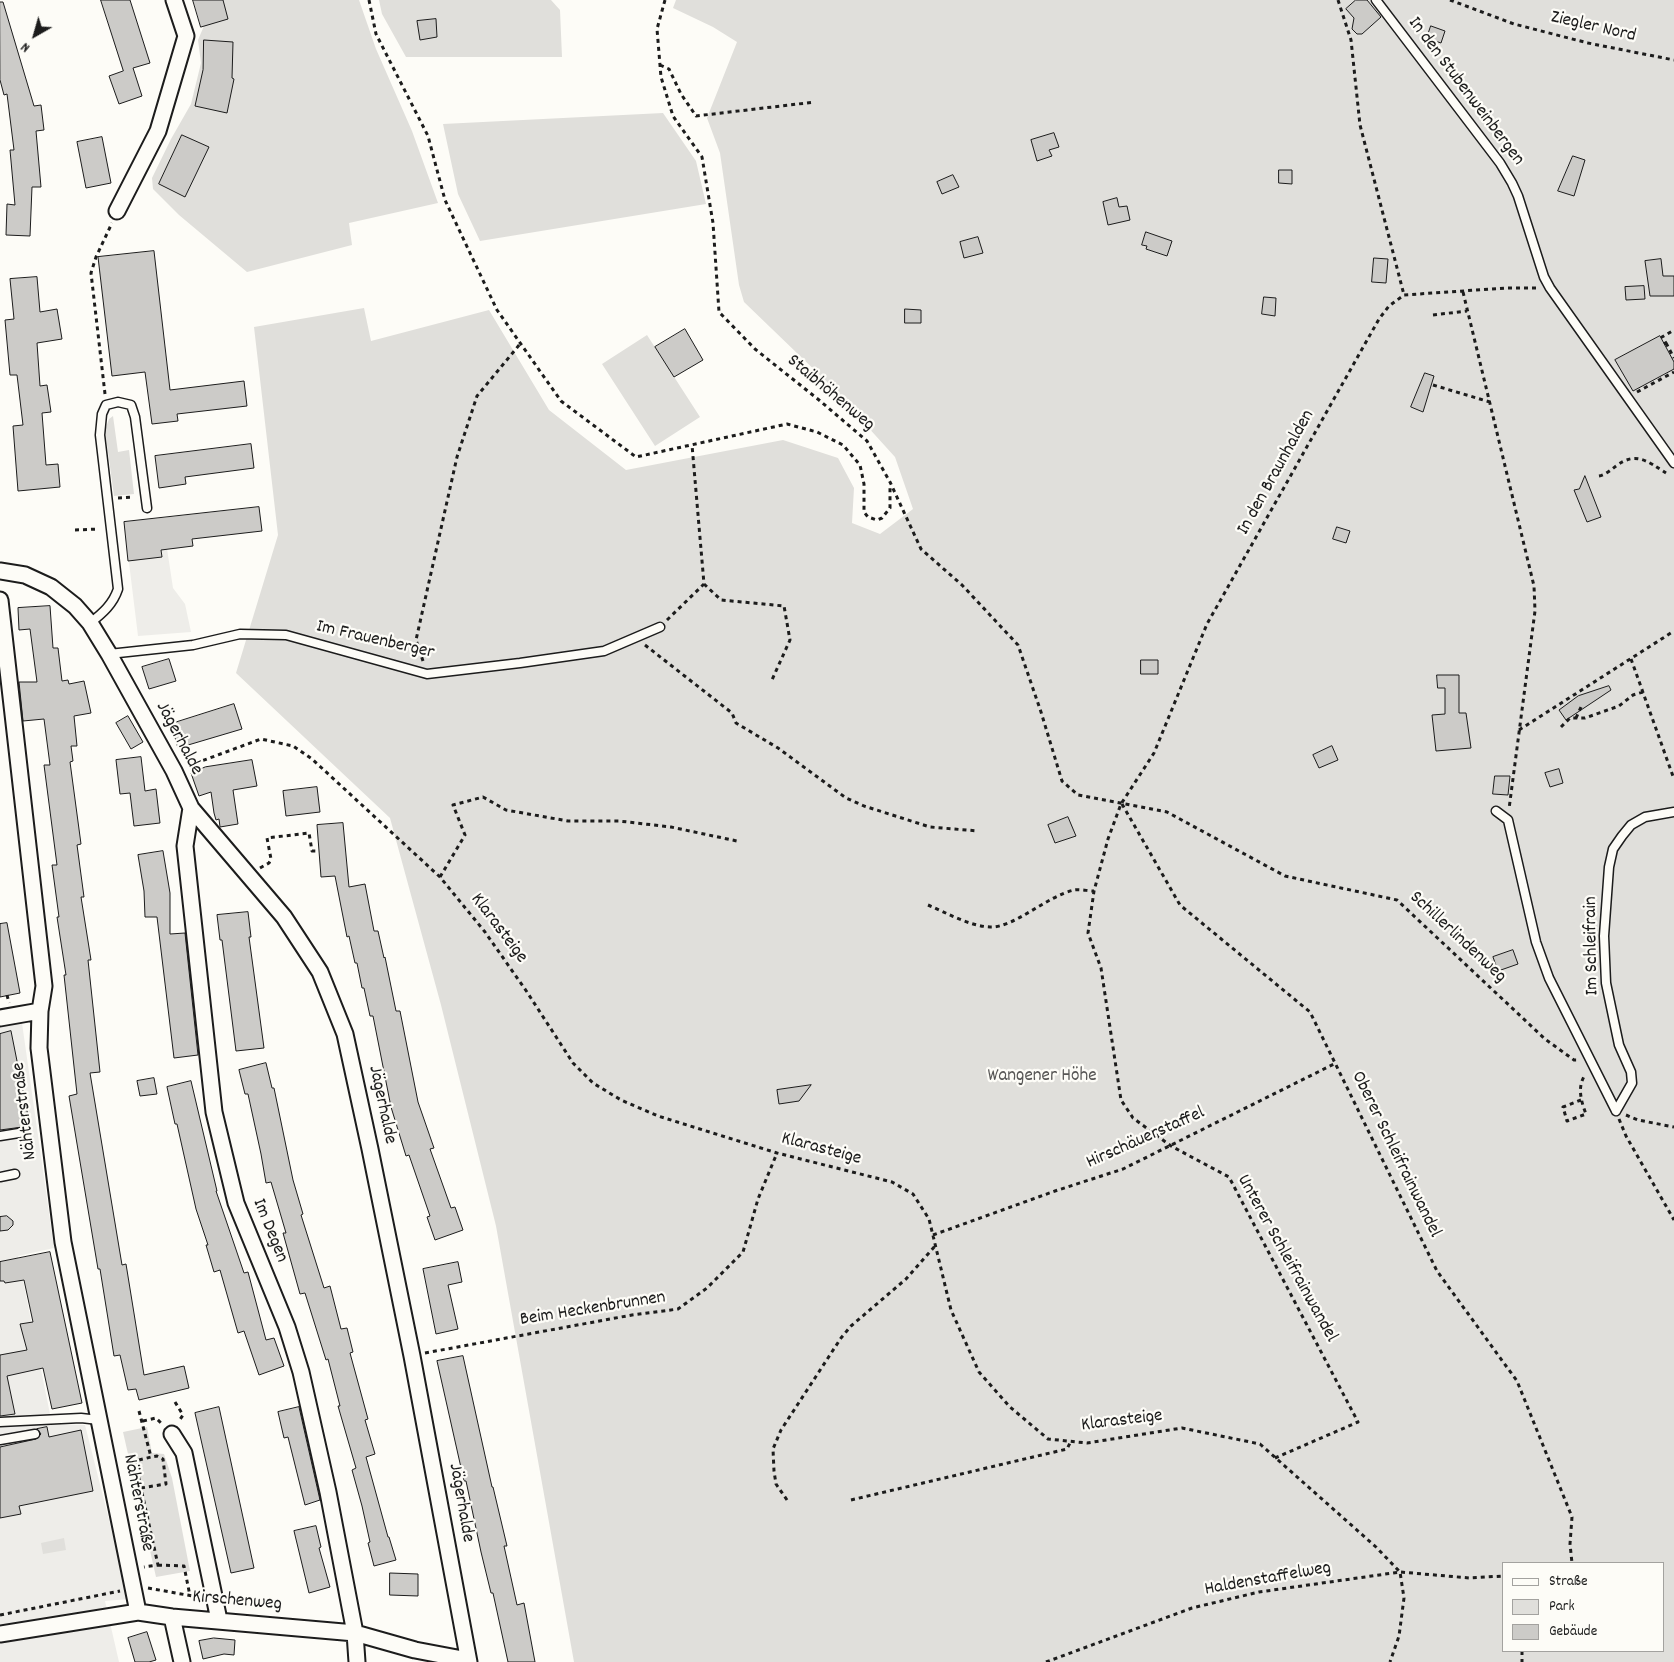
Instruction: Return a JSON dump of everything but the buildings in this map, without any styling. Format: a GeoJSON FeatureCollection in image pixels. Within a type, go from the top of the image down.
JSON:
{"type":"FeatureCollection","features":[{"type":"Feature","properties":{"kind":"street"},"geometry":{"type":"LineString","coordinates":[[118,211],[158,131],[186,36],[174,0]]}},
{"type":"Feature","properties":{"kind":"street","name":"Jägerhalde"},"geometry":{"type":"LineString","coordinates":[[0,571],[25,575],[51,587],[75,606],[90,623],[174,771],[191,808],[284,917],[320,972],[345,1034],[412,1356],[468,1661]]}},
{"type":"Feature","properties":{"kind":"street","name":"Nähterstraße"},"geometry":{"type":"LineString","coordinates":[[0,600],[44,986],[40,1011],[39,1048],[63,1242],[138,1612]]}},
{"type":"Feature","properties":{"kind":"street","name":"Im Degen"},"geometry":{"type":"LineString","coordinates":[[191,808],[185,846],[214,1112],[236,1204],[287,1326],[301,1372],[328,1492],[355,1633],[357,1662]]}},
{"type":"Feature","properties":{"kind":"street"},"geometry":{"type":"LineString","coordinates":[[0,1018],[40,1011]]}},
{"type":"Feature","properties":{"kind":"street"},"geometry":{"type":"LineString","coordinates":[[172,1434],[184,1453],[219,1620]]}},
{"type":"Feature","properties":{"kind":"street","name":"Kirschenweg"},"geometry":{"type":"LineString","coordinates":[[0,1634],[138,1612],[172,1617],[355,1633],[415,1650],[468,1661]]}},
{"type":"Feature","properties":{"kind":"street"},"geometry":{"type":"LineString","coordinates":[[172,1617],[182,1662]]}},
{"type":"Feature","properties":{"kind":"lane","name":"In den Stubenweinbergen"},"geometry":{"type":"LineString","coordinates":[[1376,0],[1508,176],[1518,196],[1544,277],[1550,288],[1674,463]]}},
{"type":"Feature","properties":{"kind":"lane"},"geometry":{"type":"LineString","coordinates":[[90,623],[104,612],[114,599],[118,589],[100,435],[102,414],[106,405],[118,402],[131,404],[135,418],[147,508]]}},
{"type":"Feature","properties":{"kind":"lane","name":"Im Frauenberger"},"geometry":{"type":"LineString","coordinates":[[109,654],[193,645],[240,634],[286,635],[427,674],[520,664],[604,651],[660,627]]}},
{"type":"Feature","properties":{"kind":"lane"},"geometry":{"type":"LineString","coordinates":[[1496,811],[1508,820]]}},
{"type":"Feature","properties":{"kind":"lane","name":"Im Schleifrain"},"geometry":{"type":"LineString","coordinates":[[1616,1111],[1632,1083],[1631,1072],[1619,1045],[1606,983],[1604,936],[1609,867],[1613,849],[1631,825],[1645,816],[1674,812]]}},
{"type":"Feature","properties":{"kind":"lane","name":"Im Schleifrain"},"geometry":{"type":"LineString","coordinates":[[1508,820],[1536,942],[1549,978],[1616,1111]]}},
{"type":"Feature","properties":{"kind":"lane"},"geometry":{"type":"LineString","coordinates":[[0,1136],[24,1132]]}},
{"type":"Feature","properties":{"kind":"lane"},"geometry":{"type":"LineString","coordinates":[[0,1177],[15,1174]]}},
{"type":"Feature","properties":{"kind":"lane"},"geometry":{"type":"LineString","coordinates":[[0,1422],[81,1418],[99,1420]]}},
{"type":"Feature","properties":{"kind":"lane"},"geometry":{"type":"LineString","coordinates":[[0,1440],[35,1434]]}},
{"type":"Feature","properties":{"kind":"path"},"geometry":{"type":"LineString","coordinates":[[369,0],[376,34],[428,136],[445,200],[497,310],[561,402],[636,457],[788,424],[817,432],[843,445],[860,465],[864,484],[864,512],[868,517],[878,520],[890,508],[890,482]]}},
{"type":"Feature","properties":{"kind":"path","name":"Staibhöhenweg"},"geometry":{"type":"LineString","coordinates":[[665,0],[657,29],[661,77],[673,116],[702,158],[713,223],[719,312],[755,349],[819,400],[867,442],[890,482],[921,549],[962,586],[1018,645],[1062,781],[1078,795],[1122,804]]}},
{"type":"Feature","properties":{"kind":"path"},"geometry":{"type":"LineString","coordinates":[[1338,0],[1351,40],[1360,125],[1404,295],[1506,288],[1550,288]]}},
{"type":"Feature","properties":{"kind":"path","name":"Ziegler Nord"},"geometry":{"type":"LineString","coordinates":[[1450,0],[1514,24],[1588,43],[1674,60]]}},
{"type":"Feature","properties":{"kind":"path"},"geometry":{"type":"LineString","coordinates":[[660,65],[669,69],[696,116],[815,102]]}},
{"type":"Feature","properties":{"kind":"path"},"geometry":{"type":"LineString","coordinates":[[106,405],[92,273],[96,257],[118,211]]}},
{"type":"Feature","properties":{"kind":"path"},"geometry":{"type":"LineString","coordinates":[[1463,292],[1534,586],[1535,610],[1508,820]]}},
{"type":"Feature","properties":{"kind":"path","name":"In den Braunhalden"},"geometry":{"type":"LineString","coordinates":[[1122,804],[1154,753],[1207,624],[1379,319],[1389,306],[1404,295]]}},
{"type":"Feature","properties":{"kind":"path"},"geometry":{"type":"LineString","coordinates":[[1433,315],[1468,311]]}},
{"type":"Feature","properties":{"kind":"path"},"geometry":{"type":"LineString","coordinates":[[1674,330],[1662,337],[1674,358]]}},
{"type":"Feature","properties":{"kind":"path"},"geometry":{"type":"LineString","coordinates":[[427,674],[416,640],[457,458],[477,396],[520,344]]}},
{"type":"Feature","properties":{"kind":"path"},"geometry":{"type":"LineString","coordinates":[[1627,398],[1674,372]]}},
{"type":"Feature","properties":{"kind":"path"},"geometry":{"type":"LineString","coordinates":[[1433,385],[1490,402]]}},
{"type":"Feature","properties":{"kind":"path"},"geometry":{"type":"LineString","coordinates":[[692,445],[704,584],[721,600],[784,606],[790,640],[771,682]]}},
{"type":"Feature","properties":{"kind":"path"},"geometry":{"type":"LineString","coordinates":[[1598,476],[1603,475],[1622,461],[1636,457],[1666,473]]}},
{"type":"Feature","properties":{"kind":"path"},"geometry":{"type":"LineString","coordinates":[[116,499],[130,497]]}},
{"type":"Feature","properties":{"kind":"path"},"geometry":{"type":"LineString","coordinates":[[75,530],[111,528]]}},
{"type":"Feature","properties":{"kind":"path"},"geometry":{"type":"LineString","coordinates":[[660,627],[704,584]]}},
{"type":"Feature","properties":{"kind":"path"},"geometry":{"type":"LineString","coordinates":[[1519,730],[1674,631]]}},
{"type":"Feature","properties":{"kind":"path"},"geometry":{"type":"LineString","coordinates":[[640,636],[644,644],[732,713],[736,723],[778,748],[846,798],[864,806],[930,827],[978,831]]}},
{"type":"Feature","properties":{"kind":"path"},"geometry":{"type":"LineString","coordinates":[[1631,659],[1674,779]]}},
{"type":"Feature","properties":{"kind":"path"},"geometry":{"type":"LineString","coordinates":[[1561,727],[1570,718],[1585,718],[1619,706],[1633,696],[1643,692]]}},
{"type":"Feature","properties":{"kind":"path"},"geometry":{"type":"LineString","coordinates":[[1576,718],[1582,705]]}},
{"type":"Feature","properties":{"kind":"path","name":"Klarasteige"},"geometry":{"type":"LineString","coordinates":[[174,771],[261,739],[292,746],[312,759],[440,877],[495,947],[573,1062],[593,1083],[621,1100],[658,1116],[777,1153],[892,1182],[913,1194],[929,1219],[951,1310],[980,1372],[1010,1407],[1048,1439],[1087,1443],[1182,1428],[1260,1444],[1376,1547],[1400,1572]]}},
{"type":"Feature","properties":{"kind":"path"},"geometry":{"type":"LineString","coordinates":[[440,877],[465,835],[453,805],[483,797],[506,810],[568,821],[628,822],[671,827],[737,841]]}},
{"type":"Feature","properties":{"kind":"path","name":"Unterer Schleifrainwandel"},"geometry":{"type":"LineString","coordinates":[[1122,804],[1108,839],[1094,891],[1088,933],[1101,968],[1121,1100],[1133,1118],[1171,1146],[1229,1176],[1358,1422],[1275,1458]]}},
{"type":"Feature","properties":{"kind":"path","name":"Oberer Schleifrainwandel"},"geometry":{"type":"LineString","coordinates":[[1122,804],[1180,905],[1310,1012],[1437,1271],[1517,1381],[1572,1517],[1570,1544],[1572,1562]]}},
{"type":"Feature","properties":{"kind":"path","name":"Schillerlindenweg"},"geometry":{"type":"LineString","coordinates":[[1122,804],[1167,812],[1285,876],[1397,900],[1545,1039],[1574,1060],[1591,1064]]}},
{"type":"Feature","properties":{"kind":"path"},"geometry":{"type":"LineString","coordinates":[[271,859],[268,838],[310,833],[312,851],[319,851]]}},
{"type":"Feature","properties":{"kind":"path"},"geometry":{"type":"LineString","coordinates":[[928,905],[970,922],[988,927],[1001,927],[1042,903],[1075,890],[1094,891]]}},
{"type":"Feature","properties":{"kind":"path","name":"Hirschäuerstaffel"},"geometry":{"type":"LineString","coordinates":[[933,1235],[1055,1191],[1123,1169],[1336,1063]]}},
{"type":"Feature","properties":{"kind":"path"},"geometry":{"type":"LineString","coordinates":[[1581,1100],[1563,1107],[1567,1121],[1586,1114],[1581,1100],[1581,1086],[1591,1064]]}},
{"type":"Feature","properties":{"kind":"path"},"geometry":{"type":"LineString","coordinates":[[1616,1111],[1638,1120],[1674,1127]]}},
{"type":"Feature","properties":{"kind":"path"},"geometry":{"type":"LineString","coordinates":[[1616,1111],[1626,1136],[1674,1220]]}},
{"type":"Feature","properties":{"kind":"path","name":"Beim Heckenbrunnen"},"geometry":{"type":"LineString","coordinates":[[412,1356],[632,1315],[678,1310],[706,1288],[743,1252],[758,1199],[777,1153]]}},
{"type":"Feature","properties":{"kind":"path"},"geometry":{"type":"LineString","coordinates":[[787,1500],[776,1484],[774,1471],[773,1449],[781,1430],[841,1338],[851,1326],[906,1279],[935,1246]]}},
{"type":"Feature","properties":{"kind":"path"},"geometry":{"type":"LineString","coordinates":[[172,1434],[183,1415],[175,1402]]}},
{"type":"Feature","properties":{"kind":"path"},"geometry":{"type":"LineString","coordinates":[[139,1411],[151,1457]]}},
{"type":"Feature","properties":{"kind":"path"},"geometry":{"type":"LineString","coordinates":[[143,1421],[156,1418]]}},
{"type":"Feature","properties":{"kind":"path"},"geometry":{"type":"LineString","coordinates":[[851,1500],[1067,1449],[1071,1441]]}},
{"type":"Feature","properties":{"kind":"path"},"geometry":{"type":"LineString","coordinates":[[140,1488],[166,1484],[163,1459],[158,1456],[134,1461],[140,1488],[158,1565]]}},
{"type":"Feature","properties":{"kind":"path"},"geometry":{"type":"LineString","coordinates":[[130,1570],[158,1565],[184,1566],[190,1596]]}},
{"type":"Feature","properties":{"kind":"path"},"geometry":{"type":"LineString","coordinates":[[1390,1662],[1399,1636],[1404,1598],[1400,1572]]}},
{"type":"Feature","properties":{"kind":"path","name":"Haldenstaffelweg"},"geometry":{"type":"LineString","coordinates":[[1046,1662],[1192,1608],[1258,1592],[1400,1572],[1470,1578],[1502,1576]]}},
{"type":"Feature","properties":{"kind":"path"},"geometry":{"type":"LineString","coordinates":[[0,1615],[134,1588],[147,1588],[190,1596],[214,1598]]}},
{"type":"Feature","properties":{"kind":"shaded area"},"geometry":{"type":"Polygon","coordinates":[[[157,518],[166,542],[173,588],[185,604],[191,632],[138,636],[124,522],[157,518]]]}},
{"type":"Feature","properties":{"kind":"shaded area"},"geometry":{"type":"Polygon","coordinates":[[[21,1016],[54,1248],[18,1256],[52,1424],[85,1425],[129,1599],[105,1601],[119,1662],[0,1662],[0,1020],[21,1016]]]}},
{"type":"Feature","properties":{"kind":"green space"},"geometry":{"type":"Polygon","coordinates":[[[215,0],[359,0],[376,49],[412,131],[438,203],[349,223],[352,245],[247,272],[179,215],[153,189],[152,178],[191,104],[201,63],[198,40],[215,0]]]}},
{"type":"Feature","properties":{"kind":"green space"},"geometry":{"type":"Polygon","coordinates":[[[379,0],[551,0],[560,10],[562,57],[406,57],[382,14],[379,0]]]}},
{"type":"Feature","properties":{"kind":"green space","name":"Wangener Höhe"},"geometry":{"type":"Polygon","coordinates":[[[676,0],[1674,0],[1674,1662],[574,1662],[496,1226],[441,1005],[390,818],[236,673],[278,535],[254,327],[364,308],[371,341],[489,310],[549,410],[626,470],[783,440],[838,458],[854,488],[852,523],[880,534],[913,509],[895,457],[827,382],[744,302],[739,285],[720,153],[707,118],[737,42],[713,27],[673,8],[676,0]]]}},
{"type":"Feature","properties":{"kind":"green space"},"geometry":{"type":"Polygon","coordinates":[[[663,113],[696,161],[706,204],[480,241],[458,194],[443,124],[663,113]]]}},
{"type":"Feature","properties":{"kind":"green space"},"geometry":{"type":"Polygon","coordinates":[[[647,335],[700,417],[655,446],[602,364],[647,335]]]}},
{"type":"Feature","properties":{"kind":"green space"},"geometry":{"type":"Polygon","coordinates":[[[113,416],[118,452],[129,450],[134,494],[114,496],[105,430],[109,419],[113,416]]]}},
{"type":"Feature","properties":{"kind":"green space"},"geometry":{"type":"Polygon","coordinates":[[[147,1427],[152,1453],[164,1454],[172,1478],[190,1571],[156,1577],[123,1432],[147,1427]]]}},
{"type":"Feature","properties":{"kind":"green space"},"geometry":{"type":"Polygon","coordinates":[[[64,1538],[66,1550],[43,1554],[41,1543],[64,1538]]]}}]}
